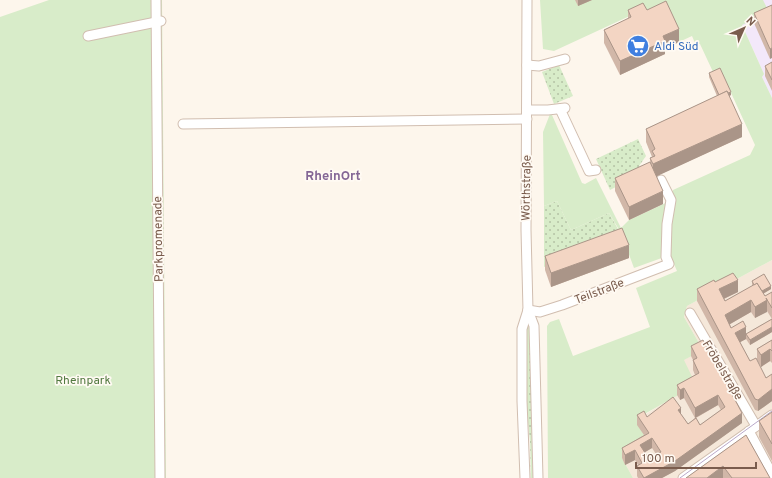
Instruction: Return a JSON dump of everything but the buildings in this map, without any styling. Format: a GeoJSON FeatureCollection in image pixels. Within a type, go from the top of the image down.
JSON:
{"type":"FeatureCollection","features":[{"type":"Feature","properties":{"kind":"street","name":"Parkpromenade"},"geometry":{"type":"LineString","coordinates":[[156,0],[159,22],[160,478]]}},
{"type":"Feature","properties":{"kind":"street","name":"Wörthstraße"},"geometry":{"type":"LineString","coordinates":[[525,478],[522,401],[522,329],[528,310],[526,230],[527,0]]}},
{"type":"Feature","properties":{"kind":"street"},"geometry":{"type":"LineString","coordinates":[[88,36],[159,22]]}},
{"type":"Feature","properties":{"kind":"street"},"geometry":{"type":"LineString","coordinates":[[527,65],[539,66],[564,59]]}},
{"type":"Feature","properties":{"kind":"street"},"geometry":{"type":"LineString","coordinates":[[183,124],[527,114],[563,108],[589,171],[596,170]]}},
{"type":"Feature","properties":{"kind":"street","name":"Teilstraße"},"geometry":{"type":"LineString","coordinates":[[528,310],[540,312],[562,305],[669,264],[666,257],[667,224],[670,200],[661,180]]}},
{"type":"Feature","properties":{"kind":"street","name":"Wörthstraße"},"geometry":{"type":"LineString","coordinates":[[528,310],[534,326],[538,478]]}},
{"type":"Feature","properties":{"kind":"street","name":"Fröbelstraße"},"geometry":{"type":"LineString","coordinates":[[690,313],[752,429],[772,474]]}},
{"type":"Feature","properties":{"kind":"street"},"geometry":{"type":"LineString","coordinates":[[678,478],[685,476],[772,415]]}},
{"type":"Feature","properties":{"kind":"shaded area"},"geometry":{"type":"Polygon","coordinates":[[[731,0],[772,0],[772,98],[762,77],[764,74],[731,0]]]}},
{"type":"Feature","properties":{"kind":"shaded area"},"geometry":{"type":"Polygon","coordinates":[[[772,260],[772,478],[633,478],[622,458],[641,417],[677,395],[683,360],[703,350],[684,317],[687,306],[772,260]]]}},
{"type":"Feature","properties":{"kind":"green space","name":"Rheinpark"},"geometry":{"type":"Polygon","coordinates":[[[49,0],[162,0],[166,478],[0,478],[0,17],[49,0]]]}},
{"type":"Feature","properties":{"kind":"green space"},"geometry":{"type":"Polygon","coordinates":[[[540,0],[763,0],[769,12],[742,25],[764,74],[762,77],[772,98],[772,260],[687,306],[684,317],[703,350],[684,360],[696,385],[641,416],[638,425],[649,443],[622,458],[633,478],[548,478],[547,326],[550,322],[559,319],[573,356],[650,327],[636,288],[677,271],[670,255],[634,268],[621,233],[609,213],[571,230],[557,201],[544,206],[543,132],[550,114],[552,115],[582,183],[585,184],[596,178],[621,228],[629,220],[670,201],[673,190],[750,155],[755,145],[721,71],[714,74],[700,44],[695,43],[692,36],[679,42],[634,14],[554,51],[543,49],[540,0]]]}},
{"type":"Feature","properties":{"kind":"green space"},"geometry":{"type":"Polygon","coordinates":[[[559,65],[573,96],[554,104],[542,72],[559,65]]]}},
{"type":"Feature","properties":{"kind":"green space"},"geometry":{"type":"Polygon","coordinates":[[[638,139],[646,156],[639,166],[641,174],[610,190],[596,159],[638,139]]]}},
{"type":"Feature","properties":{"kind":"green space"},"geometry":{"type":"Polygon","coordinates":[[[557,201],[571,230],[609,213],[623,238],[544,267],[544,206],[557,201]]]}},
{"type":"Feature","properties":{"kind":"green space"},"geometry":{"type":"Polygon","coordinates":[[[528,325],[530,326],[533,478],[531,478],[530,441],[526,404],[526,332],[528,325]]]}},
{"type":"Feature","properties":{"kind":"tram line"},"geometry":{"type":"LineString","coordinates":[[680,478],[772,411]]}},
{"type":"Feature","properties":{"kind":"place","name":"Aldi Süd"},"geometry":{"type":"Point","coordinates":[638,46]}},
{"type":"Feature","properties":{"kind":"district","name":"RheinOrt"},"geometry":{"type":"Point","coordinates":[333,175]}}]}
